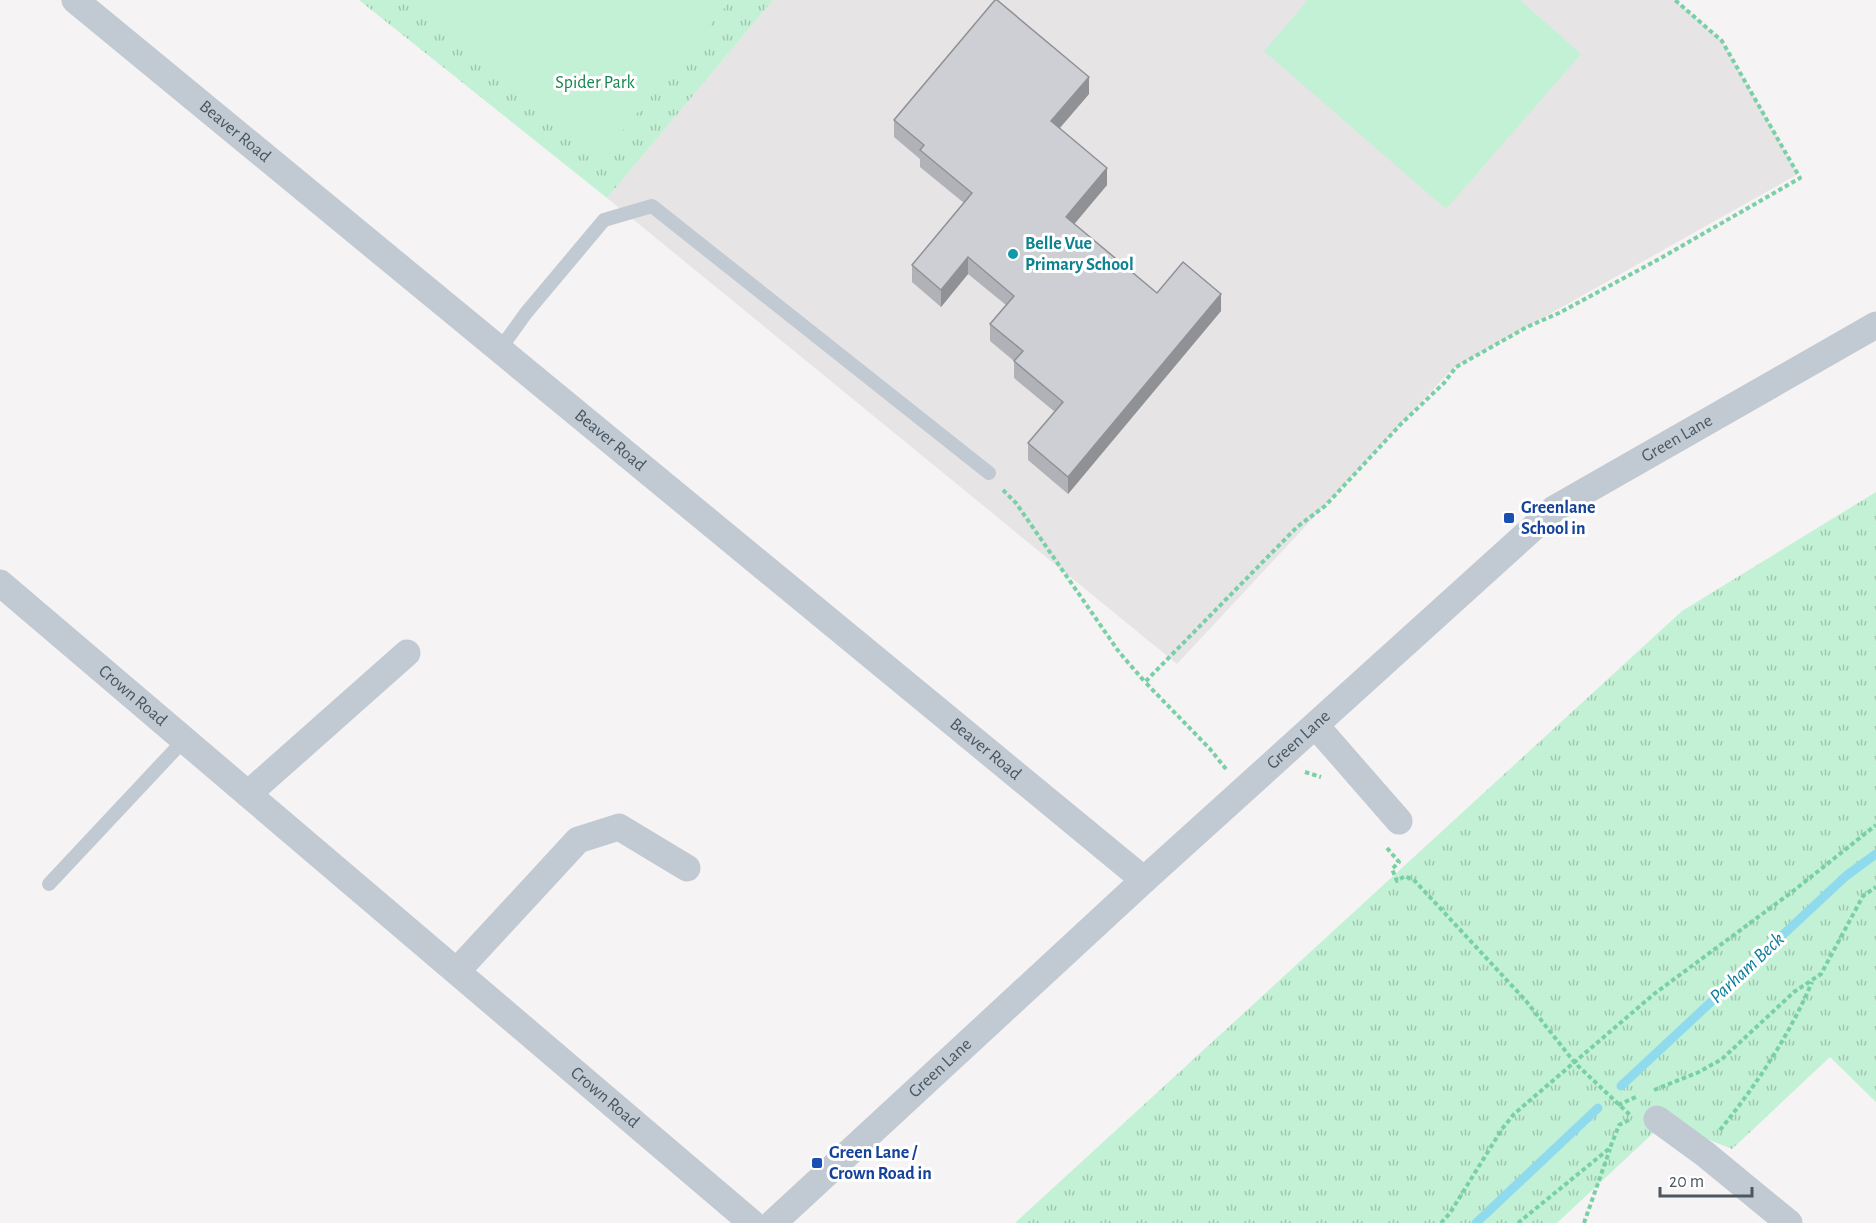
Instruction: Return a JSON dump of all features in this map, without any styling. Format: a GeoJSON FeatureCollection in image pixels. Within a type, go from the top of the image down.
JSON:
{"type":"FeatureCollection","features":[{"type":"Feature","properties":{"kind":"street","name":"Beaver Road"},"geometry":{"type":"LineString","coordinates":[[87,6],[1144,880]]}},
{"type":"Feature","properties":{"kind":"street","name":"Green Lane"},"geometry":{"type":"LineString","coordinates":[[773,1223],[1144,880],[1554,509],[1876,325]]}},
{"type":"Feature","properties":{"kind":"street","name":"Crown Road"},"geometry":{"type":"LineString","coordinates":[[6,598],[185,739],[752,1223]]}},
{"type":"Feature","properties":{"kind":"street"},"geometry":{"type":"LineString","coordinates":[[248,794],[407,654]]}},
{"type":"Feature","properties":{"kind":"street"},"geometry":{"type":"LineString","coordinates":[[1316,726],[1399,821]]}},
{"type":"Feature","properties":{"kind":"street"},"geometry":{"type":"LineString","coordinates":[[457,971],[578,840],[619,827],[687,868]]}},
{"type":"Feature","properties":{"kind":"street"},"geometry":{"type":"LineString","coordinates":[[1645,1118],[1705,1154],[1789,1223]]}},
{"type":"Feature","properties":{"kind":"lane"},"geometry":{"type":"LineString","coordinates":[[500,349],[526,313],[604,220],[652,206],[989,473]]}},
{"type":"Feature","properties":{"kind":"lane"},"geometry":{"type":"LineString","coordinates":[[49,884],[185,739]]}},
{"type":"Feature","properties":{"kind":"path"},"geometry":{"type":"LineString","coordinates":[[1145,682],[1297,527],[1325,506],[1401,424],[1444,383],[1456,367],[1527,327],[1559,314],[1661,258],[1800,178],[1722,41],[1675,0]]}},
{"type":"Feature","properties":{"kind":"path"},"geometry":{"type":"LineString","coordinates":[[989,473],[1016,503],[1119,652],[1229,772]]}},
{"type":"Feature","properties":{"kind":"path"},"geometry":{"type":"LineString","coordinates":[[1296,770],[1326,779]]}},
{"type":"Feature","properties":{"kind":"path"},"geometry":{"type":"LineString","coordinates":[[1441,1223],[1450,1213],[1467,1183],[1514,1114],[1654,994],[1792,892],[1876,825]]}},
{"type":"Feature","properties":{"kind":"path"},"geometry":{"type":"LineString","coordinates":[[1384,845],[1399,862],[1392,869],[1397,881],[1405,876],[1415,881],[1526,1001],[1575,1063]]}},
{"type":"Feature","properties":{"kind":"path"},"geometry":{"type":"LineString","coordinates":[[1648,1092],[1699,1072],[1722,1059],[1778,1005],[1821,974],[1863,896],[1876,887]]}},
{"type":"Feature","properties":{"kind":"path"},"geometry":{"type":"LineString","coordinates":[[1705,1154],[1777,1051],[1798,1014],[1812,981]]}},
{"type":"Feature","properties":{"kind":"path"},"geometry":{"type":"LineString","coordinates":[[1618,1105],[1638,1096]]}},
{"type":"Feature","properties":{"kind":"path"},"geometry":{"type":"LineString","coordinates":[[1584,1223],[1619,1125],[1645,1118]]}},
{"type":"Feature","properties":{"kind":"path"},"geometry":{"type":"LineString","coordinates":[[1518,1223],[1610,1148]]}},
{"type":"Feature","properties":{"kind":"shaded area","name":"Belle Vue Primary School"},"geometry":{"type":"Polygon","coordinates":[[[773,0],[1675,0],[1722,41],[1798,174],[1452,369],[1177,664],[607,198],[773,0]]]}},
{"type":"Feature","properties":{"kind":"green space","name":"Spider Park"},"geometry":{"type":"Polygon","coordinates":[[[359,0],[773,0],[607,198],[359,0]]]}},
{"type":"Feature","properties":{"kind":"green space","name":"Spider Park"},"geometry":{"type":"Polygon","coordinates":[[[404,0],[731,0],[598,160],[404,0]]]}},
{"type":"Feature","properties":{"kind":"green space"},"geometry":{"type":"Polygon","coordinates":[[[1308,0],[1520,0],[1581,54],[1446,209],[1264,51],[1308,0]]]}},
{"type":"Feature","properties":{"kind":"green space"},"geometry":{"type":"Polygon","coordinates":[[[1876,492],[1876,1102],[1830,1057],[1732,1149],[1665,1122],[1557,1223],[1015,1223],[1682,611],[1876,492]]]}},
{"type":"Feature","properties":{"kind":"building","name":"Belle Vue Primary School"},"geometry":{"type":"Polygon","coordinates":[[[995,0],[1089,77],[1051,121],[1107,168],[1066,217],[1157,293],[1183,262],[1221,294],[1068,477],[1028,443],[1063,402],[1014,361],[1023,351],[990,324],[1014,296],[968,257],[941,290],[912,265],[972,193],[920,150],[924,145],[894,120],[995,0]]]}},
{"type":"Feature","properties":{"kind":"waterway","name":"Parham Beck"},"geometry":{"type":"LineString","coordinates":[[1621,1086],[1846,876],[1876,854]]}},
{"type":"Feature","properties":{"kind":"waterway","name":"Parham Beck"},"geometry":{"type":"LineString","coordinates":[[1476,1223],[1598,1108]]}},
{"type":"Feature","properties":{"kind":"place","name":"Belle Vue Primary School"},"geometry":{"type":"Point","coordinates":[1013,254]}},
{"type":"Feature","properties":{"kind":"place","name":"Greenlane School in"},"geometry":{"type":"Point","coordinates":[1509,518]}},
{"type":"Feature","properties":{"kind":"place","name":"Green Lane / Crown Road in"},"geometry":{"type":"Point","coordinates":[817,1163]}}]}
